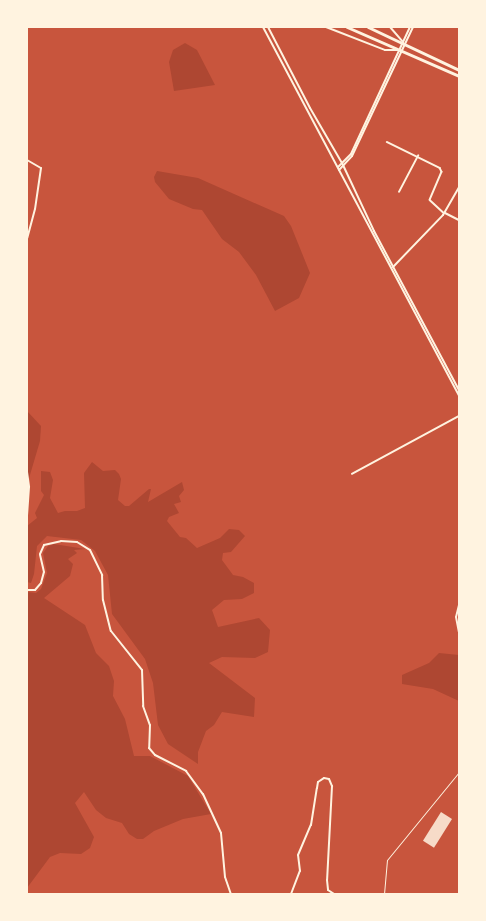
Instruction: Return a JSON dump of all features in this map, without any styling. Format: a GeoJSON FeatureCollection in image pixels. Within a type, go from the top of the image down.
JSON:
{"type":"FeatureCollection","features":[{"type":"Feature","properties":{"kind":"highway"},"geometry":{"type":"LineString","coordinates":[[347,27],[459,75]]}},
{"type":"Feature","properties":{"kind":"highway"},"geometry":{"type":"LineString","coordinates":[[368,27],[459,70]]}},
{"type":"Feature","properties":{"kind":"street"},"geometry":{"type":"LineString","coordinates":[[263,27],[459,396]]}},
{"type":"Feature","properties":{"kind":"street"},"geometry":{"type":"LineString","coordinates":[[268,27],[459,390]]}},
{"type":"Feature","properties":{"kind":"street"},"geometry":{"type":"LineString","coordinates":[[326,27],[385,50],[400,49]]}},
{"type":"Feature","properties":{"kind":"street"},"geometry":{"type":"LineString","coordinates":[[390,27],[403,43]]}},
{"type":"Feature","properties":{"kind":"street"},"geometry":{"type":"LineString","coordinates":[[338,169],[352,156],[411,27]]}},
{"type":"Feature","properties":{"kind":"street"},"geometry":{"type":"LineString","coordinates":[[387,142],[418,155],[440,168],[442,172],[430,200],[444,213],[459,220]]}},
{"type":"Feature","properties":{"kind":"street"},"geometry":{"type":"LineString","coordinates":[[399,192],[418,155]]}},
{"type":"Feature","properties":{"kind":"street"},"geometry":{"type":"LineString","coordinates":[[27,160],[41,168],[36,209],[27,238]]}},
{"type":"Feature","properties":{"kind":"street"},"geometry":{"type":"LineString","coordinates":[[393,267],[444,213],[459,187]]}},
{"type":"Feature","properties":{"kind":"street"},"geometry":{"type":"LineString","coordinates":[[352,474],[459,416]]}},
{"type":"Feature","properties":{"kind":"street"},"geometry":{"type":"LineString","coordinates":[[27,472],[29,487],[27,515]]}},
{"type":"Feature","properties":{"kind":"street"},"geometry":{"type":"LineString","coordinates":[[27,590],[35,590],[41,583],[44,572],[40,554],[44,545],[55,542],[77,542],[90,550],[102,575],[103,600],[111,631],[142,670],[143,706],[150,725],[149,748],[155,755],[186,771],[198,785],[221,833],[225,877],[231,894]]}},
{"type":"Feature","properties":{"kind":"street"},"geometry":{"type":"LineString","coordinates":[[459,605],[456,617],[459,632]]}},
{"type":"Feature","properties":{"kind":"street"},"geometry":{"type":"LineString","coordinates":[[291,894],[300,871],[297,855],[311,825],[318,782],[324,778],[332,786],[327,880],[328,890],[334,894]]}},
{"type":"Feature","properties":{"kind":"lane"},"geometry":{"type":"LineString","coordinates":[[384,894],[387,860],[459,772]]}},
{"type":"Feature","properties":{"kind":"shaded area"},"geometry":{"type":"Polygon","coordinates":[[[185,43],[197,50],[215,85],[174,91],[169,62],[173,50],[185,43]]]}},
{"type":"Feature","properties":{"kind":"shaded area"},"geometry":{"type":"Polygon","coordinates":[[[157,171],[198,178],[284,216],[291,226],[310,273],[299,298],[275,311],[256,275],[239,252],[222,239],[202,210],[193,209],[169,199],[155,182],[154,177],[157,171]]]}},
{"type":"Feature","properties":{"kind":"shaded area"},"geometry":{"type":"Polygon","coordinates":[[[27,411],[41,426],[40,441],[27,485],[27,411]]]}},
{"type":"Feature","properties":{"kind":"shaded area"},"geometry":{"type":"Polygon","coordinates":[[[92,462],[103,471],[115,470],[119,474],[121,479],[118,500],[125,506],[129,506],[149,489],[151,489],[148,502],[182,482],[184,490],[179,496],[181,502],[174,504],[179,513],[169,517],[167,521],[180,537],[186,538],[197,548],[220,538],[229,529],[239,530],[245,536],[231,552],[223,553],[222,560],[233,575],[254,583],[254,593],[242,599],[224,600],[212,610],[218,627],[259,618],[270,630],[268,652],[255,658],[222,657],[209,663],[255,698],[254,717],[222,712],[214,725],[206,731],[198,752],[198,764],[168,744],[158,725],[153,683],[145,659],[112,614],[108,575],[95,551],[81,540],[47,536],[37,546],[34,574],[31,583],[27,582],[27,526],[37,518],[35,513],[44,495],[41,491],[41,471],[50,472],[53,480],[50,498],[58,513],[77,511],[85,508],[84,473],[92,462]]]}},
{"type":"Feature","properties":{"kind":"shaded area"},"geometry":{"type":"Polygon","coordinates":[[[54,544],[85,549],[74,550],[77,553],[68,559],[73,564],[70,576],[44,598],[85,625],[96,653],[109,666],[114,681],[113,696],[125,719],[134,756],[150,756],[188,776],[211,814],[183,819],[154,831],[143,839],[137,839],[129,834],[122,823],[106,818],[96,810],[84,792],[75,803],[94,837],[90,848],[81,854],[60,853],[50,857],[27,888],[27,592],[36,593],[41,589],[47,573],[43,553],[48,546],[54,544]]]}},
{"type":"Feature","properties":{"kind":"shaded area"},"geometry":{"type":"Polygon","coordinates":[[[439,653],[459,655],[459,701],[433,689],[402,684],[402,675],[429,663],[439,653]]]}},
{"type":"Feature","properties":{"kind":"building"},"geometry":{"type":"Polygon","coordinates":[[[441,812],[452,819],[434,848],[423,841],[441,812]]]}}]}
